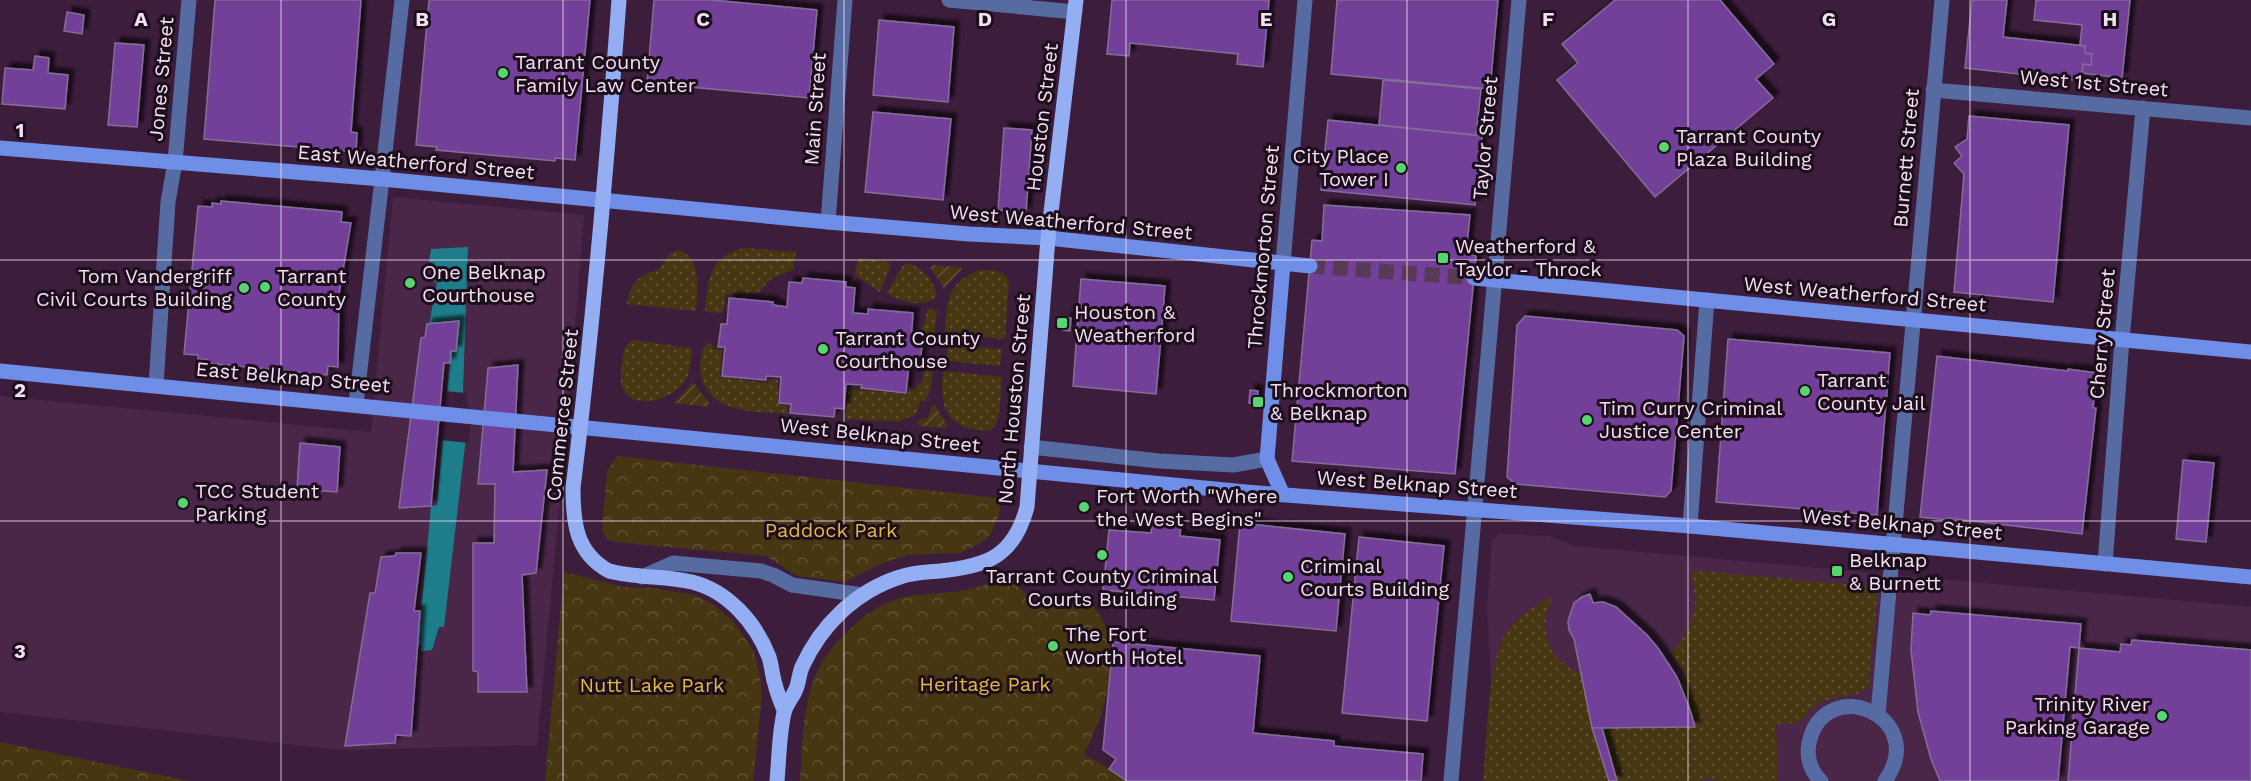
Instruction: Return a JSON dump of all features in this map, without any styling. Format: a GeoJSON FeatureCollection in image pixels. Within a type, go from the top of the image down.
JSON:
{"type":"FeatureCollection","features":[{"type":"Feature","properties":{"kind":"main road","name":"Commerce Street"},"geometry":{"type":"LineString","coordinates":[[620,0],[604,201],[573,488],[576,529],[589,557],[597,565],[609,571],[642,577],[693,582],[712,589],[740,611],[762,642],[769,658],[784,713]]}},
{"type":"Feature","properties":{"kind":"main road","name":"Houston Street"},"geometry":{"type":"LineString","coordinates":[[1048,238],[1075,6]]}},
{"type":"Feature","properties":{"kind":"main road","name":"East Weatherford Street"},"geometry":{"type":"LineString","coordinates":[[0,148],[382,179],[828,222]]}},
{"type":"Feature","properties":{"kind":"main road","name":"West Weatherford Street"},"geometry":{"type":"LineString","coordinates":[[828,222],[1048,238],[1310,266]]}},
{"type":"Feature","properties":{"kind":"main road","name":"North Houston Street"},"geometry":{"type":"LineString","coordinates":[[784,713],[797,688],[801,670],[819,636],[841,612],[863,595],[897,577],[910,573],[979,564],[1003,552],[1018,533],[1027,507],[1048,238]]}},
{"type":"Feature","properties":{"kind":"main road","name":"Throckmorton Street"},"geometry":{"type":"LineString","coordinates":[[1283,264],[1267,459],[1283,495]]}},
{"type":"Feature","properties":{"kind":"main road","name":"West Weatherford Street"},"geometry":{"type":"LineString","coordinates":[[1474,278],[2251,352]]}},
{"type":"Feature","properties":{"kind":"main road","name":"East Belknap Street"},"geometry":{"type":"LineString","coordinates":[[0,371],[581,426]]}},
{"type":"Feature","properties":{"kind":"main road","name":"West Belknap Street"},"geometry":{"type":"LineString","coordinates":[[581,426],[1029,472],[1283,495],[1690,526],[2251,578]]}},
{"type":"Feature","properties":{"kind":"main road"},"geometry":{"type":"LineString","coordinates":[[777,781],[784,713]]}},
{"type":"Feature","properties":{"kind":"street","name":"Jones Street"},"geometry":{"type":"LineString","coordinates":[[156,386],[168,202],[175,162],[189,0]]}},
{"type":"Feature","properties":{"kind":"street"},"geometry":{"type":"LineString","coordinates":[[356,405],[402,0]]}},
{"type":"Feature","properties":{"kind":"street","name":"Main Street"},"geometry":{"type":"LineString","coordinates":[[828,222],[845,0]]}},
{"type":"Feature","properties":{"kind":"street"},"geometry":{"type":"LineString","coordinates":[[949,0],[1075,6]]}},
{"type":"Feature","properties":{"kind":"street","name":"Throckmorton Street"},"geometry":{"type":"LineString","coordinates":[[1283,264],[1305,0]]}},
{"type":"Feature","properties":{"kind":"street","name":"Taylor Street"},"geometry":{"type":"LineString","coordinates":[[1451,781],[1519,0]]}},
{"type":"Feature","properties":{"kind":"street","name":"Burnett Street"},"geometry":{"type":"LineString","coordinates":[[1878,714],[1942,0]]}},
{"type":"Feature","properties":{"kind":"street","name":"West 1st Street"},"geometry":{"type":"LineString","coordinates":[[1933,90],[2251,118]]}},
{"type":"Feature","properties":{"kind":"street","name":"Cherry Street"},"geometry":{"type":"LineString","coordinates":[[2105,564],[2122,340],[2144,108]]}},
{"type":"Feature","properties":{"kind":"street"},"geometry":{"type":"LineString","coordinates":[[1690,526],[1707,300]]}},
{"type":"Feature","properties":{"kind":"street"},"geometry":{"type":"LineString","coordinates":[[1031,447],[1159,461],[1233,465],[1267,459]]}},
{"type":"Feature","properties":{"kind":"street"},"geometry":{"type":"LineString","coordinates":[[642,577],[673,563],[761,571],[792,585],[863,595]]}},
{"type":"Feature","properties":{"kind":"street"},"geometry":{"type":"LineString","coordinates":[[1821,781],[1809,762],[1808,747],[1812,732],[1820,719],[1833,710],[1848,706],[1863,707],[1878,714],[1888,724],[1895,739],[1897,754],[1893,769],[1885,781]]}},
{"type":"Feature","properties":{"kind":"shaded area"},"geometry":{"type":"Polygon","coordinates":[[[393,197],[584,215],[537,745],[341,750],[0,712],[0,396],[371,432],[393,197]]]}},
{"type":"Feature","properties":{"kind":"shaded area"},"geometry":{"type":"Polygon","coordinates":[[[468,247],[463,391],[468,420],[444,627],[439,627],[432,650],[421,651],[421,645],[418,645],[431,506],[437,505],[451,351],[456,351],[459,321],[429,324],[437,282],[430,281],[434,263],[429,262],[431,249],[468,247]]]}},
{"type":"Feature","properties":{"kind":"shaded area"},"geometry":{"type":"Polygon","coordinates":[[[1499,534],[1548,536],[1575,546],[2251,607],[2251,781],[1496,781],[1487,607],[1492,541],[1499,534]]]}},
{"type":"Feature","properties":{"kind":"green space"},"geometry":{"type":"Polygon","coordinates":[[[745,248],[796,252],[793,270],[771,279],[758,293],[726,294],[723,313],[705,312],[712,271],[724,257],[745,248]]]}},
{"type":"Feature","properties":{"kind":"green space"},"geometry":{"type":"Polygon","coordinates":[[[677,250],[685,253],[695,266],[696,311],[627,304],[629,294],[636,282],[643,275],[657,270],[669,255],[677,250]]]}},
{"type":"Feature","properties":{"kind":"green space"},"geometry":{"type":"Polygon","coordinates":[[[858,258],[890,262],[890,268],[880,292],[855,275],[858,258]]]}},
{"type":"Feature","properties":{"kind":"green space"},"geometry":{"type":"Polygon","coordinates":[[[908,263],[927,275],[937,296],[925,302],[912,303],[887,293],[902,267],[908,263]]]}},
{"type":"Feature","properties":{"kind":"green space"},"geometry":{"type":"Polygon","coordinates":[[[933,265],[962,269],[944,288],[930,267],[933,265]]]}},
{"type":"Feature","properties":{"kind":"green space"},"geometry":{"type":"Polygon","coordinates":[[[980,270],[1000,272],[1009,282],[1005,339],[945,334],[950,294],[960,281],[980,270]]]}},
{"type":"Feature","properties":{"kind":"green space"},"geometry":{"type":"Polygon","coordinates":[[[928,308],[937,311],[934,336],[917,333],[923,326],[928,308]]]}},
{"type":"Feature","properties":{"kind":"green space"},"geometry":{"type":"Polygon","coordinates":[[[634,340],[692,348],[688,374],[680,387],[663,398],[653,400],[635,400],[627,395],[621,384],[622,363],[626,347],[634,340]]]}},
{"type":"Feature","properties":{"kind":"green space"},"geometry":{"type":"Polygon","coordinates":[[[708,343],[712,343],[713,349],[722,350],[720,377],[768,383],[770,379],[778,380],[778,404],[787,406],[788,414],[733,408],[721,403],[711,395],[704,384],[700,369],[702,351],[708,343]]]}},
{"type":"Feature","properties":{"kind":"green space"},"geometry":{"type":"Polygon","coordinates":[[[948,345],[1002,349],[1000,366],[946,361],[948,345]]]}},
{"type":"Feature","properties":{"kind":"green space"},"geometry":{"type":"Polygon","coordinates":[[[924,368],[933,370],[930,392],[925,401],[920,401],[917,413],[899,422],[845,419],[848,389],[908,394],[909,389],[916,390],[918,383],[922,383],[924,368]]]}},
{"type":"Feature","properties":{"kind":"green space"},"geometry":{"type":"Polygon","coordinates":[[[943,371],[1002,377],[999,411],[992,429],[984,431],[965,427],[950,417],[943,401],[943,371]]]}},
{"type":"Feature","properties":{"kind":"green space"},"geometry":{"type":"Polygon","coordinates":[[[693,382],[709,403],[708,407],[674,403],[693,382]]]}},
{"type":"Feature","properties":{"kind":"green space"},"geometry":{"type":"Polygon","coordinates":[[[932,405],[935,405],[947,428],[919,426],[917,423],[922,418],[928,418],[932,405]]]}},
{"type":"Feature","properties":{"kind":"green space","name":"Paddock Park"},"geometry":{"type":"Polygon","coordinates":[[[617,456],[997,498],[1000,509],[989,537],[960,553],[908,555],[885,562],[845,582],[797,576],[766,556],[614,542],[607,539],[602,531],[607,471],[617,456]]]}},
{"type":"Feature","properties":{"kind":"green space"},"geometry":{"type":"Polygon","coordinates":[[[1690,570],[1878,587],[1869,685],[1859,693],[1820,703],[1798,723],[1775,724],[1778,755],[1777,781],[1713,781],[1711,777],[1701,781],[1483,781],[1492,683],[1500,646],[1516,620],[1553,596],[1546,621],[1548,642],[1560,660],[1581,675],[1592,728],[1695,727],[1680,679],[1686,673],[1670,655],[1685,635],[1693,616],[1695,595],[1690,570]]]}},
{"type":"Feature","properties":{"kind":"green space","name":"Nutt Lake Park"},"geometry":{"type":"Polygon","coordinates":[[[564,572],[623,587],[653,588],[695,595],[714,605],[732,620],[753,650],[759,671],[762,696],[753,781],[545,781],[564,572]]]}},
{"type":"Feature","properties":{"kind":"green space","name":"Heritage Park"},"geometry":{"type":"Polygon","coordinates":[[[1008,576],[1033,601],[1093,606],[1101,618],[1109,642],[1107,692],[1098,724],[1084,754],[1129,781],[800,781],[804,721],[810,692],[823,660],[847,632],[872,611],[901,598],[966,590],[1008,576]]]}},
{"type":"Feature","properties":{"kind":"green space"},"geometry":{"type":"Polygon","coordinates":[[[0,742],[189,781],[0,781],[0,742]]]}},
{"type":"Feature","properties":{"kind":"pier"},"geometry":{"type":"Polygon","coordinates":[[[445,391],[466,393],[471,420],[469,443],[440,440],[445,391]]]}},
{"type":"Feature","properties":{"kind":"building"},"geometry":{"type":"Polygon","coordinates":[[[215,0],[361,0],[351,132],[357,133],[356,152],[204,139],[215,0]]]}},
{"type":"Feature","properties":{"kind":"building","name":"Tarrant County Family Law Center"},"geometry":{"type":"Polygon","coordinates":[[[429,0],[590,0],[575,160],[555,158],[555,161],[436,150],[437,147],[416,145],[429,0]]]}},
{"type":"Feature","properties":{"kind":"building"},"geometry":{"type":"Polygon","coordinates":[[[654,0],[712,0],[817,10],[809,98],[647,83],[654,0]]]}},
{"type":"Feature","properties":{"kind":"building"},"geometry":{"type":"Polygon","coordinates":[[[1112,0],[1269,0],[1263,67],[1237,64],[1238,54],[1130,43],[1129,56],[1107,54],[1112,0]]]}},
{"type":"Feature","properties":{"kind":"building"},"geometry":{"type":"Polygon","coordinates":[[[1337,0],[1498,0],[1490,89],[1331,74],[1337,0]]]}},
{"type":"Feature","properties":{"kind":"building","name":"Tarrant County Plaza Building"},"geometry":{"type":"Polygon","coordinates":[[[1615,0],[1720,0],[1774,64],[1756,79],[1773,98],[1655,197],[1557,80],[1578,63],[1562,44],[1615,0]]]}},
{"type":"Feature","properties":{"kind":"building"},"geometry":{"type":"Polygon","coordinates":[[[1972,0],[2007,0],[2003,37],[2085,46],[2085,53],[2092,54],[2091,65],[2083,64],[2081,81],[1965,68],[1972,0]]]}},
{"type":"Feature","properties":{"kind":"building"},"geometry":{"type":"Polygon","coordinates":[[[2036,0],[2130,0],[2122,78],[2082,73],[2083,64],[2091,65],[2092,54],[2085,53],[2085,46],[2080,45],[2082,25],[2034,20],[2036,0]]]}},
{"type":"Feature","properties":{"kind":"building"},"geometry":{"type":"Polygon","coordinates":[[[67,12],[84,15],[82,34],[64,31],[67,12]]]}},
{"type":"Feature","properties":{"kind":"building"},"geometry":{"type":"Polygon","coordinates":[[[879,20],[954,27],[948,102],[873,95],[879,20]]]}},
{"type":"Feature","properties":{"kind":"building"},"geometry":{"type":"Polygon","coordinates":[[[115,43],[144,45],[137,127],[108,125],[115,43]]]}},
{"type":"Feature","properties":{"kind":"building"},"geometry":{"type":"Polygon","coordinates":[[[35,56],[49,58],[48,73],[68,75],[65,109],[2,104],[5,68],[33,70],[35,56]]]}},
{"type":"Feature","properties":{"kind":"building"},"geometry":{"type":"Polygon","coordinates":[[[1383,80],[1481,89],[1476,135],[1379,125],[1383,80]]]}},
{"type":"Feature","properties":{"kind":"building"},"geometry":{"type":"Polygon","coordinates":[[[873,112],[951,119],[943,200],[865,192],[873,112]]]}},
{"type":"Feature","properties":{"kind":"building"},"geometry":{"type":"Polygon","coordinates":[[[1969,116],[2069,125],[2053,302],[1954,292],[1964,174],[1954,163],[1962,156],[1955,147],[1967,139],[1969,116]]]}},
{"type":"Feature","properties":{"kind":"building","name":"City Place Tower I"},"geometry":{"type":"Polygon","coordinates":[[[1328,120],[1482,136],[1475,205],[1321,190],[1328,120]]]}},
{"type":"Feature","properties":{"kind":"building"},"geometry":{"type":"Polygon","coordinates":[[[1004,128],[1032,130],[1026,212],[998,210],[1004,128]]]}},
{"type":"Feature","properties":{"kind":"building","name":"Tarrant County"},"geometry":{"type":"Polygon","coordinates":[[[221,201],[342,212],[341,222],[351,223],[339,294],[338,367],[328,366],[327,375],[206,363],[207,360],[198,359],[198,355],[184,354],[198,206],[212,207],[212,203],[221,204],[221,201]]]}},
{"type":"Feature","properties":{"kind":"building"},"geometry":{"type":"Polygon","coordinates":[[[1324,205],[1470,215],[1466,254],[1476,256],[1455,474],[1292,461],[1312,240],[1322,241],[1324,205]]]}},
{"type":"Feature","properties":{"kind":"building","name":"Tarrant County Courthouse"},"geometry":{"type":"Polygon","coordinates":[[[803,278],[846,282],[846,287],[855,288],[853,313],[868,314],[868,309],[913,313],[911,342],[922,343],[920,366],[909,365],[906,393],[846,384],[844,409],[835,408],[834,417],[790,413],[791,404],[779,403],[781,377],[766,376],[766,380],[722,376],[725,347],[718,347],[721,324],[727,324],[729,298],[773,302],[773,305],[787,307],[789,282],[802,283],[803,278]]]}},
{"type":"Feature","properties":{"kind":"building"},"geometry":{"type":"Polygon","coordinates":[[[1081,279],[1165,286],[1161,338],[1077,331],[1081,279]]]}},
{"type":"Feature","properties":{"kind":"building"},"geometry":{"type":"Polygon","coordinates":[[[1525,316],[1677,330],[1684,336],[1671,491],[1665,497],[1515,484],[1507,477],[1517,325],[1525,316]]]}},
{"type":"Feature","properties":{"kind":"building"},"geometry":{"type":"Polygon","coordinates":[[[1065,318],[1071,318],[1070,331],[1063,330],[1065,318]]]}},
{"type":"Feature","properties":{"kind":"building"},"geometry":{"type":"Polygon","coordinates":[[[459,321],[456,351],[451,351],[450,363],[444,363],[431,506],[399,508],[421,338],[425,337],[427,324],[459,321]]]}},
{"type":"Feature","properties":{"kind":"building"},"geometry":{"type":"Polygon","coordinates":[[[1077,331],[1161,338],[1156,394],[1073,386],[1077,331]]]}},
{"type":"Feature","properties":{"kind":"building","name":"Tarrant County Jail"},"geometry":{"type":"Polygon","coordinates":[[[1728,339],[1890,353],[1877,515],[1716,502],[1728,339]]]}},
{"type":"Feature","properties":{"kind":"building"},"geometry":{"type":"Polygon","coordinates":[[[1937,356],[2097,373],[2093,408],[2096,408],[2082,534],[1947,518],[1947,520],[1920,517],[1937,356]]]}},
{"type":"Feature","properties":{"kind":"building"},"geometry":{"type":"Polygon","coordinates":[[[518,365],[513,472],[547,470],[536,573],[522,575],[527,692],[478,692],[478,672],[473,671],[473,543],[494,543],[495,484],[478,484],[488,368],[518,365]]]}},
{"type":"Feature","properties":{"kind":"building"},"geometry":{"type":"Polygon","coordinates":[[[1250,390],[1258,391],[1257,404],[1249,403],[1250,390]]]}},
{"type":"Feature","properties":{"kind":"building"},"geometry":{"type":"Polygon","coordinates":[[[300,443],[340,447],[337,492],[297,489],[300,443]]]}},
{"type":"Feature","properties":{"kind":"building"},"geometry":{"type":"Polygon","coordinates":[[[2183,460],[2214,463],[2206,542],[2176,539],[2183,460]]]}},
{"type":"Feature","properties":{"kind":"building"},"geometry":{"type":"Polygon","coordinates":[[[1153,521],[1181,524],[1180,536],[1220,540],[1214,600],[1103,590],[1109,530],[1151,533],[1153,521]]]}},
{"type":"Feature","properties":{"kind":"building","name":"Criminal Courts Building"},"geometry":{"type":"Polygon","coordinates":[[[1240,523],[1345,534],[1336,631],[1231,621],[1240,523]]]}},
{"type":"Feature","properties":{"kind":"building"},"geometry":{"type":"Polygon","coordinates":[[[1359,537],[1444,546],[1427,721],[1342,713],[1359,537]]]}},
{"type":"Feature","properties":{"kind":"building"},"geometry":{"type":"Polygon","coordinates":[[[396,553],[421,553],[414,611],[420,611],[411,736],[396,735],[395,743],[345,746],[370,593],[375,593],[381,557],[395,556],[396,553]]]}},
{"type":"Feature","properties":{"kind":"building"},"geometry":{"type":"Polygon","coordinates":[[[1590,594],[1593,603],[1603,602],[1616,607],[1658,648],[1677,677],[1695,727],[1592,728],[1574,639],[1569,630],[1568,621],[1574,603],[1590,594]]]}},
{"type":"Feature","properties":{"kind":"building"},"geometry":{"type":"Polygon","coordinates":[[[1931,611],[2081,624],[2079,648],[2070,647],[2058,781],[1940,781],[1931,759],[1918,712],[1911,650],[1913,613],[1930,615],[1931,611]]]}},
{"type":"Feature","properties":{"kind":"building","name":"Trinity River Parking Garage"},"geometry":{"type":"Polygon","coordinates":[[[2132,640],[2251,650],[2251,781],[2068,781],[2079,648],[2120,652],[2121,644],[2131,645],[2132,640]]]}},
{"type":"Feature","properties":{"kind":"building"},"geometry":{"type":"Polygon","coordinates":[[[1113,642],[1260,656],[1253,733],[1334,741],[1334,746],[1423,754],[1421,781],[1127,781],[1109,769],[1116,759],[1103,750],[1113,642]]]}},
{"type":"Feature","properties":{"kind":"building"},"geometry":{"type":"Polygon","coordinates":[[[1592,728],[1602,728],[1617,781],[1609,781],[1592,728]]]}},
{"type":"Feature","properties":{"kind":"tunnel"},"geometry":{"type":"LineString","coordinates":[[1310,266],[1474,278]]}},
{"type":"Feature","properties":{"kind":"place","name":"Tarrant County Family Law Center"},"geometry":{"type":"Point","coordinates":[503,73]}},
{"type":"Feature","properties":{"kind":"place","name":"Tarrant County Plaza Building"},"geometry":{"type":"Point","coordinates":[1664,147]}},
{"type":"Feature","properties":{"kind":"place","name":"City Place Tower I"},"geometry":{"type":"Point","coordinates":[1401,168]}},
{"type":"Feature","properties":{"kind":"place","name":"Weatherford & Taylor - Throck"},"geometry":{"type":"Point","coordinates":[1443,258]}},
{"type":"Feature","properties":{"kind":"place","name":"One Belknap Courthouse"},"geometry":{"type":"Point","coordinates":[410,283]}},
{"type":"Feature","properties":{"kind":"place","name":"Tarrant County"},"geometry":{"type":"Point","coordinates":[265,287]}},
{"type":"Feature","properties":{"kind":"place","name":"Tom Vandergriff Civil Courts Building"},"geometry":{"type":"Point","coordinates":[244,288]}},
{"type":"Feature","properties":{"kind":"place","name":"Houston & Weatherford"},"geometry":{"type":"Point","coordinates":[1062,323]}},
{"type":"Feature","properties":{"kind":"place","name":"Tarrant County Courthouse"},"geometry":{"type":"Point","coordinates":[823,349]}},
{"type":"Feature","properties":{"kind":"place","name":"Tarrant County Jail"},"geometry":{"type":"Point","coordinates":[1805,391]}},
{"type":"Feature","properties":{"kind":"place","name":"Throckmorton & Belknap"},"geometry":{"type":"Point","coordinates":[1258,402]}},
{"type":"Feature","properties":{"kind":"place","name":"Tim Curry Criminal Justice Center"},"geometry":{"type":"Point","coordinates":[1587,420]}},
{"type":"Feature","properties":{"kind":"place","name":"TCC Student Parking"},"geometry":{"type":"Point","coordinates":[183,503]}},
{"type":"Feature","properties":{"kind":"place","name":"Fort Worth \"Where the West Begins\""},"geometry":{"type":"Point","coordinates":[1084,507]}},
{"type":"Feature","properties":{"kind":"place","name":"Tarrant County Criminal Courts Building"},"geometry":{"type":"Point","coordinates":[1102,555]}},
{"type":"Feature","properties":{"kind":"place","name":"Belknap & Burnett"},"geometry":{"type":"Point","coordinates":[1837,571]}},
{"type":"Feature","properties":{"kind":"place","name":"Criminal Courts Building"},"geometry":{"type":"Point","coordinates":[1288,577]}},
{"type":"Feature","properties":{"kind":"place","name":"The Fort Worth Hotel"},"geometry":{"type":"Point","coordinates":[1053,646]}},
{"type":"Feature","properties":{"kind":"place","name":"Trinity River Parking Garage"},"geometry":{"type":"Point","coordinates":[2162,716]}}]}
